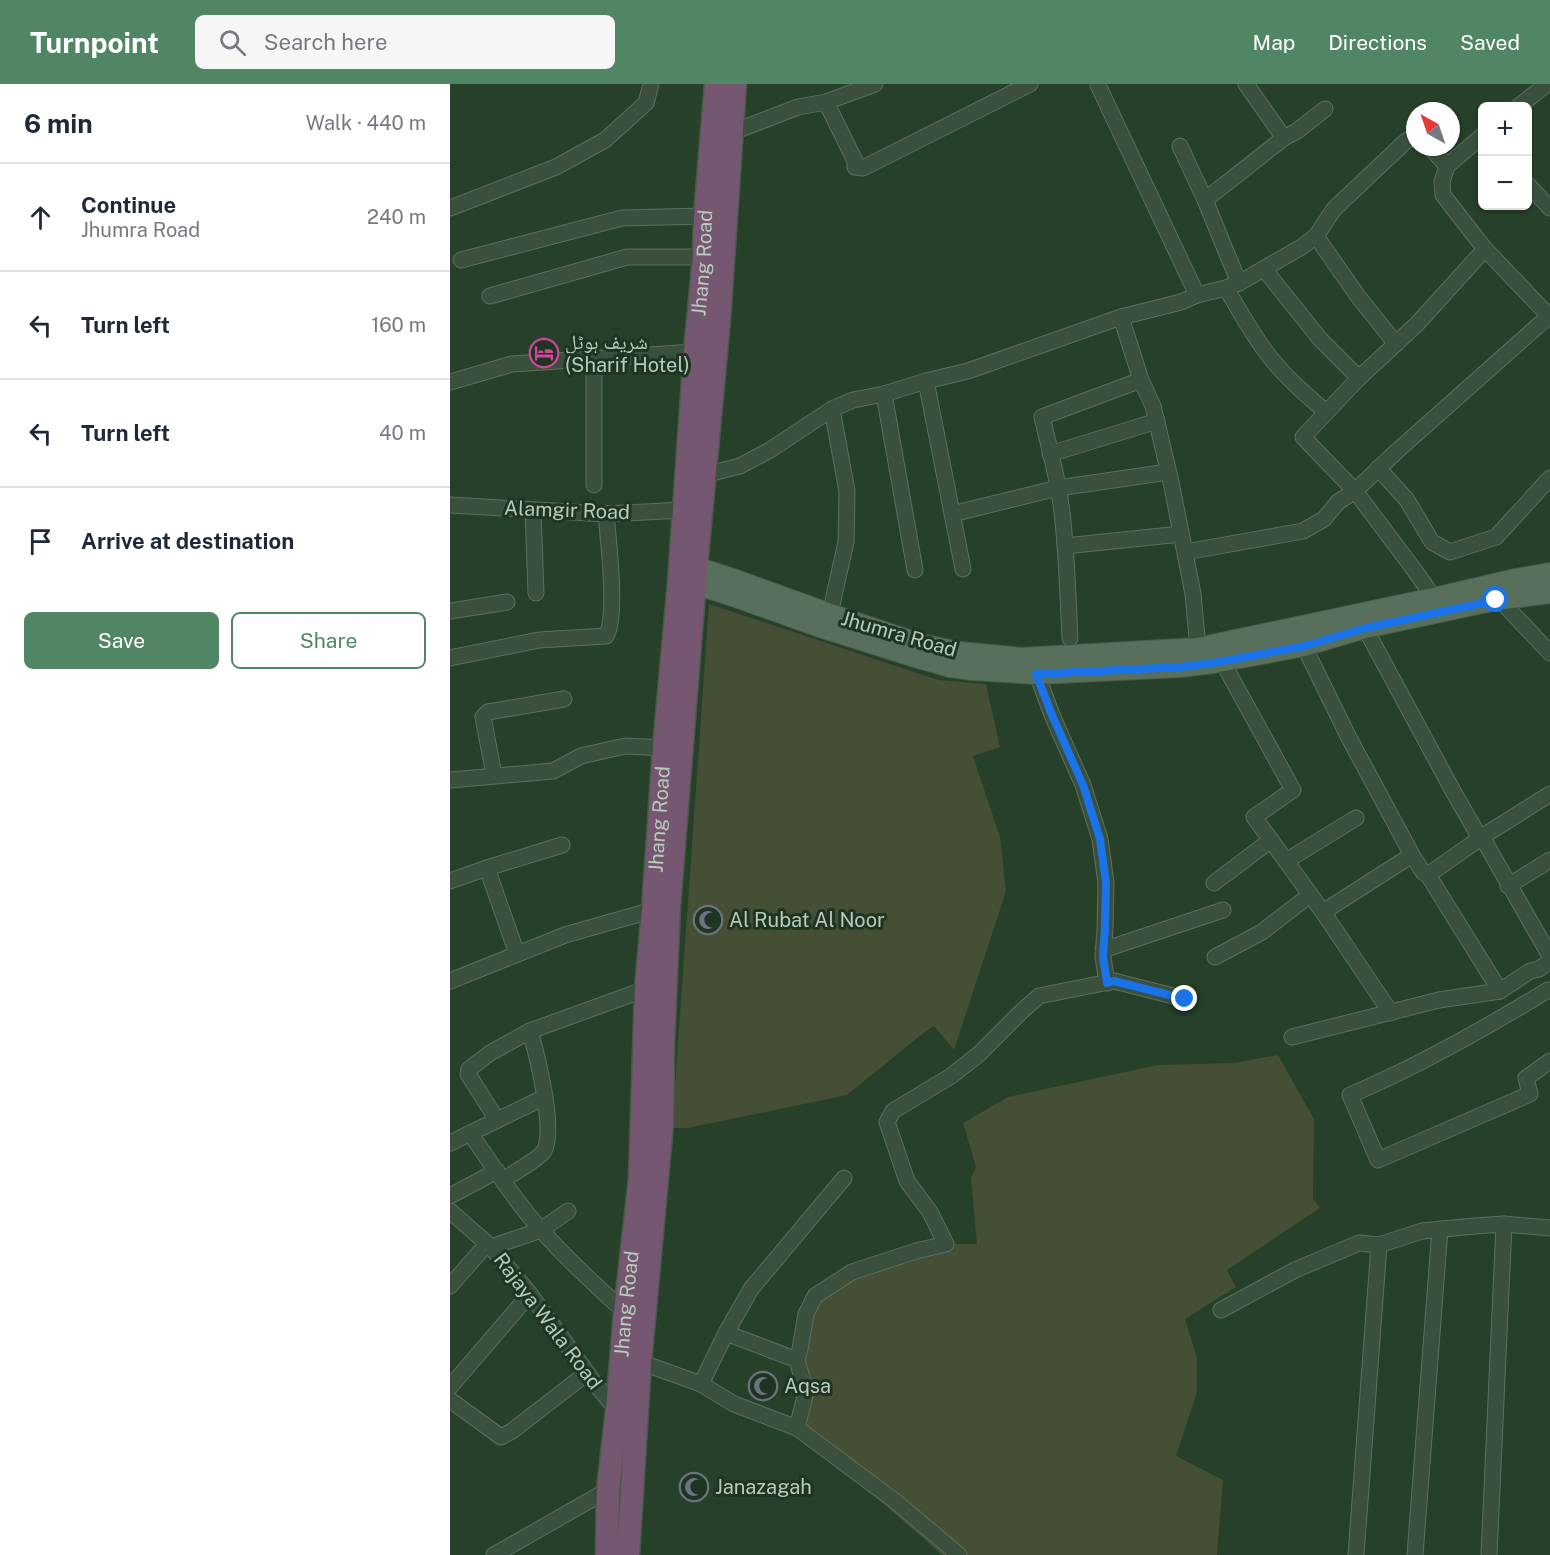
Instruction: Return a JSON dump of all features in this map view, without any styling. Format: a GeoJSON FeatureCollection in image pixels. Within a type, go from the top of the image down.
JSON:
{"type":"FeatureCollection","features":[{"type":"Feature","properties":{"kind":"highway","name":"Jhang Road"},"geometry":{"type":"LineString","coordinates":[[628,1555],[640,1362],[663,1125],[646,989],[664,748],[687,574],[704,475],[719,320],[721,136],[716,84]]}},
{"type":"Feature","properties":{"kind":"highway","name":"Jhang Road"},"geometry":{"type":"LineString","coordinates":[[607,1555],[609,1490],[625,1312],[669,906],[687,574],[684,510],[704,256],[705,216],[721,136],[735,84]]}},
{"type":"Feature","properties":{"kind":"main road","name":"Jhumra Road"},"geometry":{"type":"LineString","coordinates":[[687,574],[830,630],[915,657],[950,667],[1036,674],[1180,667],[1304,646],[1365,628],[1496,600],[1499,592],[1550,573]]}},
{"type":"Feature","properties":{"kind":"main road","name":"Jhumra Road"},"geometry":{"type":"LineString","coordinates":[[687,574],[733,579],[920,644],[959,652],[1022,658],[1198,648],[1434,598],[1499,592],[1550,593]]}},
{"type":"Feature","properties":{"kind":"street"},"geometry":{"type":"LineString","coordinates":[[450,208],[556,167],[605,140],[645,103],[651,84]]}},
{"type":"Feature","properties":{"kind":"street"},"geometry":{"type":"LineString","coordinates":[[721,136],[798,107],[826,102],[875,84]]}},
{"type":"Feature","properties":{"kind":"street"},"geometry":{"type":"LineString","coordinates":[[826,102],[855,161],[855,167],[863,168],[1030,84]]}},
{"type":"Feature","properties":{"kind":"street"},"geometry":{"type":"LineString","coordinates":[[1095,84],[1197,295]]}},
{"type":"Feature","properties":{"kind":"street"},"geometry":{"type":"LineString","coordinates":[[1246,84],[1284,138]]}},
{"type":"Feature","properties":{"kind":"street"},"geometry":{"type":"LineString","coordinates":[[1524,102],[1547,84]]}},
{"type":"Feature","properties":{"kind":"street"},"geometry":{"type":"LineString","coordinates":[[1205,200],[1325,109]]}},
{"type":"Feature","properties":{"kind":"street"},"geometry":{"type":"LineString","coordinates":[[1185,552],[1303,531],[1324,519],[1338,502],[1355,491],[1549,316],[1485,249],[1443,195],[1442,182],[1447,166],[1478,140]]}},
{"type":"Feature","properties":{"kind":"street"},"geometry":{"type":"LineString","coordinates":[[704,475],[740,466],[770,450],[832,409],[853,400],[968,371],[1121,316],[1181,303],[1197,295],[1232,285],[1264,269],[1316,236],[1334,210],[1406,141]]}},
{"type":"Feature","properties":{"kind":"street"},"geometry":{"type":"LineString","coordinates":[[1180,146],[1205,200],[1246,322],[1267,353],[1303,393],[1326,412]]}},
{"type":"Feature","properties":{"kind":"street"},"geometry":{"type":"LineString","coordinates":[[1438,156],[1447,166]]}},
{"type":"Feature","properties":{"kind":"street"},"geometry":{"type":"LineString","coordinates":[[1532,190],[1550,208]]}},
{"type":"Feature","properties":{"kind":"street"},"geometry":{"type":"LineString","coordinates":[[461,260],[622,218],[705,216]]}},
{"type":"Feature","properties":{"kind":"street"},"geometry":{"type":"LineString","coordinates":[[1316,236],[1396,344]]}},
{"type":"Feature","properties":{"kind":"street"},"geometry":{"type":"LineString","coordinates":[[1434,598],[1355,491],[1303,437],[1359,378],[1396,344],[1485,249]]}},
{"type":"Feature","properties":{"kind":"street"},"geometry":{"type":"LineString","coordinates":[[490,296],[627,257],[704,256]]}},
{"type":"Feature","properties":{"kind":"street"},"geometry":{"type":"LineString","coordinates":[[1264,269],[1320,339],[1359,378]]}},
{"type":"Feature","properties":{"kind":"street"},"geometry":{"type":"LineString","coordinates":[[1121,316],[1141,380],[1157,421],[1182,530],[1193,594],[1198,648]]}},
{"type":"Feature","properties":{"kind":"street"},"geometry":{"type":"LineString","coordinates":[[450,382],[512,364],[695,352]]}},
{"type":"Feature","properties":{"kind":"street"},"geometry":{"type":"LineString","coordinates":[[594,358],[594,485]]}},
{"type":"Feature","properties":{"kind":"street"},"geometry":{"type":"LineString","coordinates":[[1071,638],[1064,522],[1056,471],[1042,417],[1141,380]]}},
{"type":"Feature","properties":{"kind":"street"},"geometry":{"type":"LineString","coordinates":[[926,381],[963,569]]}},
{"type":"Feature","properties":{"kind":"street"},"geometry":{"type":"LineString","coordinates":[[884,394],[915,570]]}},
{"type":"Feature","properties":{"kind":"street"},"geometry":{"type":"LineString","coordinates":[[830,614],[846,542],[847,491],[832,409]]}},
{"type":"Feature","properties":{"kind":"street"},"geometry":{"type":"LineString","coordinates":[[1050,454],[1157,421]]}},
{"type":"Feature","properties":{"kind":"street"},"geometry":{"type":"LineString","coordinates":[[1378,468],[1407,500],[1432,542],[1450,552],[1496,537],[1550,478]]}},
{"type":"Feature","properties":{"kind":"street"},"geometry":{"type":"LineString","coordinates":[[952,514],[1058,488],[1168,472]]}},
{"type":"Feature","properties":{"kind":"street","name":"Alamgir Road"},"geometry":{"type":"LineString","coordinates":[[450,505],[606,514],[684,510]]}},
{"type":"Feature","properties":{"kind":"street"},"geometry":{"type":"LineString","coordinates":[[533,510],[537,592]]}},
{"type":"Feature","properties":{"kind":"street"},"geometry":{"type":"LineString","coordinates":[[450,658],[539,640],[606,636],[609,632],[612,598],[606,514]]}},
{"type":"Feature","properties":{"kind":"street"},"geometry":{"type":"LineString","coordinates":[[1065,546],[1181,534]]}},
{"type":"Feature","properties":{"kind":"street"},"geometry":{"type":"LineString","coordinates":[[1499,592],[1550,653]]}},
{"type":"Feature","properties":{"kind":"street"},"geometry":{"type":"LineString","coordinates":[[450,611],[507,602]]}},
{"type":"Feature","properties":{"kind":"street"},"geometry":{"type":"LineString","coordinates":[[1365,628],[1454,793],[1550,956]]}},
{"type":"Feature","properties":{"kind":"street"},"geometry":{"type":"LineString","coordinates":[[1304,646],[1348,736],[1412,855],[1423,872],[1428,875],[1500,991]]}},
{"type":"Feature","properties":{"kind":"street"},"geometry":{"type":"LineString","coordinates":[[1222,661],[1293,790],[1254,817],[1323,912],[1391,1012]]}},
{"type":"Feature","properties":{"kind":"street"},"geometry":{"type":"LineString","coordinates":[[1036,674],[1083,785],[1100,839],[1106,883],[1103,957],[1107,983]]}},
{"type":"Feature","properties":{"kind":"street"},"geometry":{"type":"LineString","coordinates":[[494,775],[484,714],[564,699]]}},
{"type":"Feature","properties":{"kind":"street"},"geometry":{"type":"LineString","coordinates":[[450,780],[553,771],[581,756],[625,746],[664,748]]}},
{"type":"Feature","properties":{"kind":"street"},"geometry":{"type":"LineString","coordinates":[[1428,875],[1481,837],[1550,794]]}},
{"type":"Feature","properties":{"kind":"street"},"geometry":{"type":"LineString","coordinates":[[1286,861],[1356,818]]}},
{"type":"Feature","properties":{"kind":"street"},"geometry":{"type":"LineString","coordinates":[[1214,883],[1271,840]]}},
{"type":"Feature","properties":{"kind":"street"},"geometry":{"type":"LineString","coordinates":[[450,881],[562,845]]}},
{"type":"Feature","properties":{"kind":"street"},"geometry":{"type":"LineString","coordinates":[[1323,912],[1412,855]]}},
{"type":"Feature","properties":{"kind":"street"},"geometry":{"type":"LineString","coordinates":[[1509,886],[1550,860]]}},
{"type":"Feature","properties":{"kind":"street"},"geometry":{"type":"LineString","coordinates":[[487,868],[517,954]]}},
{"type":"Feature","properties":{"kind":"street"},"geometry":{"type":"LineString","coordinates":[[1215,957],[1262,932],[1310,895]]}},
{"type":"Feature","properties":{"kind":"street"},"geometry":{"type":"LineString","coordinates":[[450,981],[565,935],[653,910]]}},
{"type":"Feature","properties":{"kind":"street"},"geometry":{"type":"LineString","coordinates":[[1103,950],[1223,910]]}},
{"type":"Feature","properties":{"kind":"street"},"geometry":{"type":"LineString","coordinates":[[1292,1037],[1439,1000],[1500,991],[1530,971],[1544,965],[1549,992],[1469,1037],[1350,1095],[1378,1160],[1530,1094],[1526,1078],[1550,1061]]}},
{"type":"Feature","properties":{"kind":"street"},"geometry":{"type":"LineString","coordinates":[[797,1428],[806,1392],[796,1360],[806,1314],[815,1296],[852,1272],[916,1251],[946,1244],[930,1212],[907,1181],[887,1122],[893,1111],[951,1076],[979,1054],[1040,996],[1114,981],[1185,999]]}},
{"type":"Feature","properties":{"kind":"street"},"geometry":{"type":"LineString","coordinates":[[497,1120],[468,1072],[469,1069],[490,1053],[530,1031],[646,989]]}},
{"type":"Feature","properties":{"kind":"street"},"geometry":{"type":"LineString","coordinates":[[450,1196],[500,1175],[543,1153],[548,1142],[545,1097],[530,1031]]}},
{"type":"Feature","properties":{"kind":"street"},"geometry":{"type":"LineString","coordinates":[[450,1143],[545,1097]]}},
{"type":"Feature","properties":{"kind":"street"},"geometry":{"type":"LineString","coordinates":[[470,1133],[541,1230],[625,1312]]}},
{"type":"Feature","properties":{"kind":"street"},"geometry":{"type":"LineString","coordinates":[[701,1384],[726,1333],[751,1290],[844,1178]]}},
{"type":"Feature","properties":{"kind":"street","name":"Rajaya Wala Road"},"geometry":{"type":"LineString","coordinates":[[450,1210],[489,1246],[530,1294],[617,1410]]}},
{"type":"Feature","properties":{"kind":"street"},"geometry":{"type":"LineString","coordinates":[[450,1286],[489,1246],[541,1230],[568,1212]]}},
{"type":"Feature","properties":{"kind":"street"},"geometry":{"type":"LineString","coordinates":[[1221,1310],[1295,1270],[1359,1243],[1379,1245],[1422,1231],[1440,1229],[1504,1224],[1550,1227]]}},
{"type":"Feature","properties":{"kind":"street"},"geometry":{"type":"LineString","coordinates":[[1489,1555],[1504,1224]]}},
{"type":"Feature","properties":{"kind":"street"},"geometry":{"type":"LineString","coordinates":[[1415,1555],[1440,1229]]}},
{"type":"Feature","properties":{"kind":"street"},"geometry":{"type":"LineString","coordinates":[[1356,1555],[1379,1245]]}},
{"type":"Feature","properties":{"kind":"street"},"geometry":{"type":"LineString","coordinates":[[450,1387],[530,1294]]}},
{"type":"Feature","properties":{"kind":"street"},"geometry":{"type":"LineString","coordinates":[[726,1333],[796,1360]]}},
{"type":"Feature","properties":{"kind":"street"},"geometry":{"type":"LineString","coordinates":[[640,1362],[701,1384],[734,1404],[797,1428],[895,1502],[959,1555]]}},
{"type":"Feature","properties":{"kind":"street"},"geometry":{"type":"LineString","coordinates":[[450,1400],[501,1437],[587,1373]]}},
{"type":"Feature","properties":{"kind":"street"},"geometry":{"type":"LineString","coordinates":[[494,1555],[609,1490]]}},
{"type":"Feature","properties":{"kind":"green space"},"geometry":{"type":"Polygon","coordinates":[[[709,604],[938,680],[986,684],[1000,747],[973,756],[1000,837],[1006,891],[954,1050],[934,1026],[847,1095],[688,1128],[672,1128],[709,604]]]}},
{"type":"Feature","properties":{"kind":"green space"},"geometry":{"type":"Polygon","coordinates":[[[1278,1055],[1314,1119],[1313,1199],[1320,1208],[1227,1270],[1236,1287],[1185,1319],[1197,1358],[1197,1392],[1176,1456],[1223,1480],[1217,1555],[942,1555],[797,1428],[806,1314],[835,1283],[946,1244],[977,1244],[971,1178],[976,1167],[963,1123],[1008,1097],[1158,1065],[1234,1063],[1278,1055]]]}},
{"type":"Feature","properties":{"kind":"place","name":"شریف ہوٹل (Sharif Hotel)"},"geometry":{"type":"Point","coordinates":[544,353]}},
{"type":"Feature","properties":{"kind":"place","name":"Al Rubat Al Noor"},"geometry":{"type":"Point","coordinates":[708,920]}},
{"type":"Feature","properties":{"kind":"place","name":"Aqsa"},"geometry":{"type":"Point","coordinates":[763,1386]}},
{"type":"Feature","properties":{"kind":"place","name":"Janazagah"},"geometry":{"type":"Point","coordinates":[694,1487]}},
{"type":"Feature","properties":{"kind":"route"},"geometry":{"type":"LineString","coordinates":[[1185,999],[1114,981],[1107,983],[1103,957],[1106,883],[1100,839],[1083,785],[1036,674],[1180,667],[1212,663],[1304,646],[1365,628],[1496,600]]}}]}
